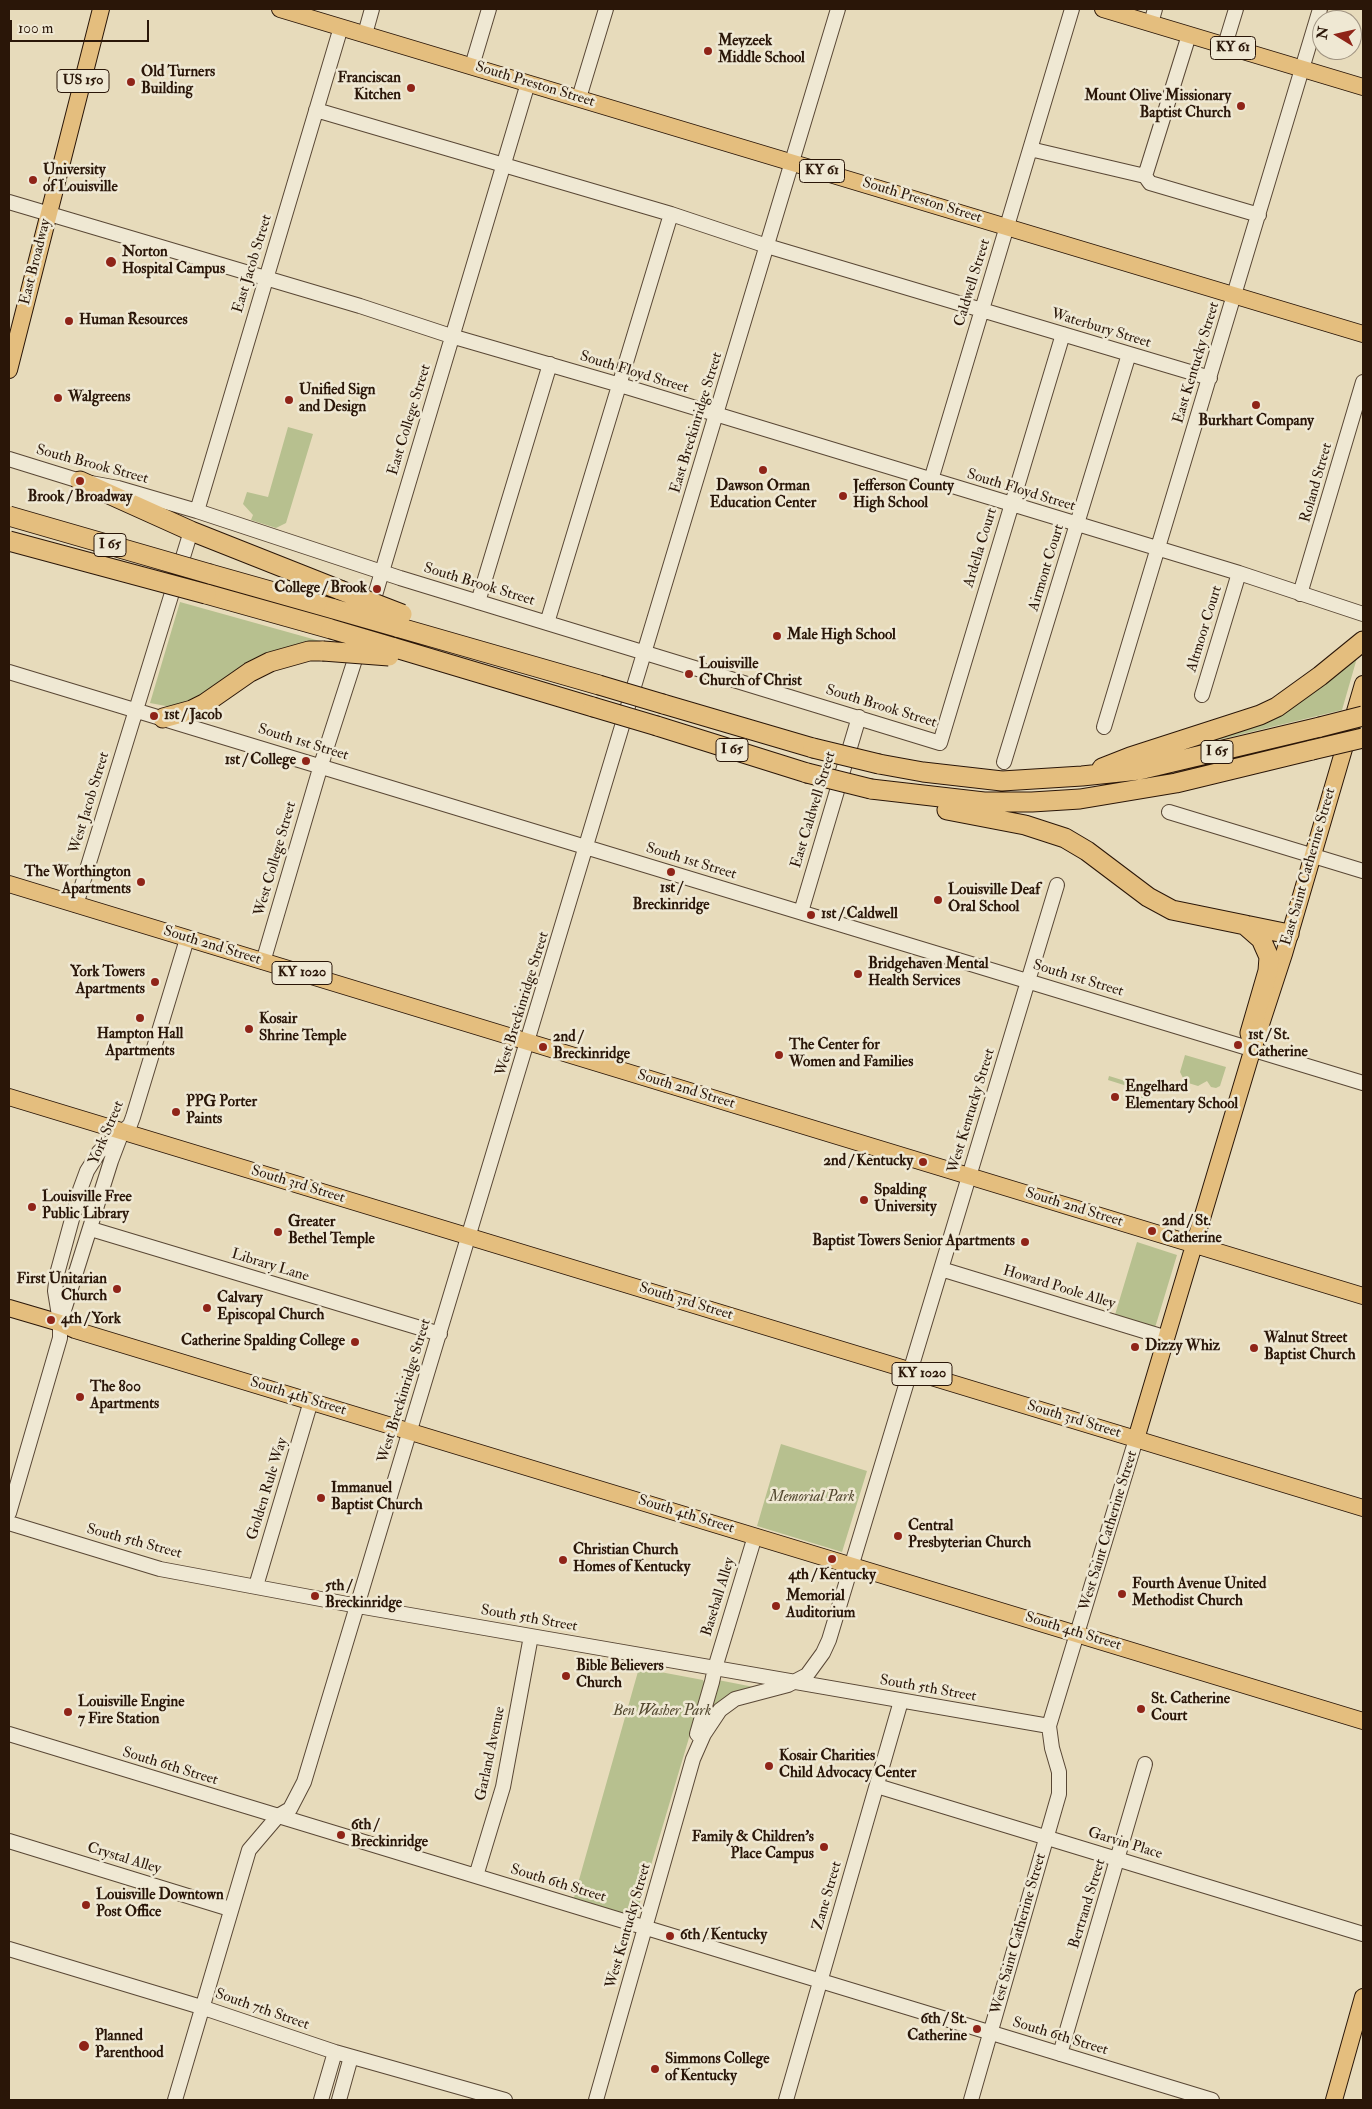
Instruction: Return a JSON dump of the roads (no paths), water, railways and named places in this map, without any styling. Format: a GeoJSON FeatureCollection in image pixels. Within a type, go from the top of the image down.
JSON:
{"type":"FeatureCollection","features":[{"type":"Feature","properties":{"kind":"highway"},"geometry":{"type":"LineString","coordinates":[[80,481],[191,531],[340,590],[400,620]]}},
{"type":"Feature","properties":{"kind":"highway","name":"I 65"},"geometry":{"type":"LineString","coordinates":[[9,516],[334,609],[400,620],[541,669],[814,748],[879,764],[975,780],[1002,781],[1082,776],[1112,768],[1139,770],[1363,716]]}},
{"type":"Feature","properties":{"kind":"highway","name":"I 65"},"geometry":{"type":"LineString","coordinates":[[9,541],[331,629],[390,652],[460,667],[807,773],[878,790],[948,810],[1141,790],[1363,738]]}},
{"type":"Feature","properties":{"kind":"highway"},"geometry":{"type":"LineString","coordinates":[[1112,768],[1260,715],[1277,706],[1320,676],[1363,641]]}},
{"type":"Feature","properties":{"kind":"highway"},"geometry":{"type":"LineString","coordinates":[[162,718],[192,710],[204,704],[250,672],[270,662],[309,651],[390,652]]}},
{"type":"Feature","properties":{"kind":"highway"},"geometry":{"type":"LineString","coordinates":[[973,808],[1065,838],[1093,855],[1152,900],[1175,911],[1245,926],[1267,928],[1289,934]]}},
{"type":"Feature","properties":{"kind":"highway"},"geometry":{"type":"LineString","coordinates":[[1245,926],[1261,939],[1269,957],[1268,972],[1250,1033],[1254,1049]]}},
{"type":"Feature","properties":{"kind":"main road","name":"East Broadway"},"geometry":{"type":"LineString","coordinates":[[9,370],[101,9]]}},
{"type":"Feature","properties":{"kind":"main road","name":"South Preston Street"},"geometry":{"type":"LineString","coordinates":[[280,9],[1363,334]]}},
{"type":"Feature","properties":{"kind":"main road","name":"KY 61"},"geometry":{"type":"LineString","coordinates":[[1103,9],[1153,16],[1189,35],[1363,87]]}},
{"type":"Feature","properties":{"kind":"main road","name":"East Saint Catherine Street"},"geometry":{"type":"LineString","coordinates":[[1254,1049],[1363,684]]}},
{"type":"Feature","properties":{"kind":"main road","name":"South 2nd Street"},"geometry":{"type":"LineString","coordinates":[[9,884],[1363,1296]]}},
{"type":"Feature","properties":{"kind":"main road","name":"West Saint Catherine Street"},"geometry":{"type":"LineString","coordinates":[[1136,1439],[1254,1049]]}},
{"type":"Feature","properties":{"kind":"main road","name":"South 3rd Street"},"geometry":{"type":"LineString","coordinates":[[9,1097],[1363,1508]]}},
{"type":"Feature","properties":{"kind":"main road","name":"South 4th Street"},"geometry":{"type":"LineString","coordinates":[[9,1308],[311,1402],[1363,1720]]}},
{"type":"Feature","properties":{"kind":"main road"},"geometry":{"type":"LineString","coordinates":[[1334,2100],[1363,1997]]}},
{"type":"Feature","properties":{"kind":"street"},"geometry":{"type":"LineString","coordinates":[[365,34],[372,9]]}},
{"type":"Feature","properties":{"kind":"street"},"geometry":{"type":"LineString","coordinates":[[472,66],[489,9]]}},
{"type":"Feature","properties":{"kind":"street"},"geometry":{"type":"LineString","coordinates":[[579,98],[606,9]]}},
{"type":"Feature","properties":{"kind":"street","name":"East Breckinridge Street"},"geometry":{"type":"LineString","coordinates":[[587,847],[838,9]]}},
{"type":"Feature","properties":{"kind":"street","name":"Caldwell Street"},"geometry":{"type":"LineString","coordinates":[[931,480],[1072,9]]}},
{"type":"Feature","properties":{"kind":"street"},"geometry":{"type":"LineString","coordinates":[[1225,45],[1236,9]]}},
{"type":"Feature","properties":{"kind":"street","name":"East Kentucky Street"},"geometry":{"type":"LineString","coordinates":[[1104,727],[1320,9]]}},
{"type":"Feature","properties":{"kind":"street","name":"East Jacob Street"},"geometry":{"type":"LineString","coordinates":[[197,511],[341,27]]}},
{"type":"Feature","properties":{"kind":"street"},"geometry":{"type":"LineString","coordinates":[[1145,176],[1189,35]]}},
{"type":"Feature","properties":{"kind":"street","name":"East College Street"},"geometry":{"type":"LineString","coordinates":[[320,765],[382,572],[528,83]]}},
{"type":"Feature","properties":{"kind":"street","name":"Waterbury Street"},"geometry":{"type":"LineString","coordinates":[[316,110],[671,214],[768,246],[1210,378]]}},
{"type":"Feature","properties":{"kind":"street"},"geometry":{"type":"LineString","coordinates":[[1030,149],[1145,176],[1150,183],[1259,215]]}},
{"type":"Feature","properties":{"kind":"street","name":"South Floyd Street"},"geometry":{"type":"LineString","coordinates":[[9,202],[1012,504],[1238,573],[1363,614]]}},
{"type":"Feature","properties":{"kind":"street"},"geometry":{"type":"LineString","coordinates":[[547,623],[671,214]]}},
{"type":"Feature","properties":{"kind":"street","name":"Ardella Court"},"geometry":{"type":"LineString","coordinates":[[940,743],[1063,334]]}},
{"type":"Feature","properties":{"kind":"street","name":"Airmont Court"},"geometry":{"type":"LineString","coordinates":[[1004,762],[1129,354]]}},
{"type":"Feature","properties":{"kind":"street"},"geometry":{"type":"LineString","coordinates":[[478,602],[550,364]]}},
{"type":"Feature","properties":{"kind":"street","name":"Roland Street"},"geometry":{"type":"LineString","coordinates":[[1300,594],[1363,382]]}},
{"type":"Feature","properties":{"kind":"street","name":"South Brook Street"},"geometry":{"type":"LineString","coordinates":[[9,459],[80,481],[118,488],[197,511],[478,602],[940,743]]}},
{"type":"Feature","properties":{"kind":"street"},"geometry":{"type":"LineString","coordinates":[[135,710],[191,531]]}},
{"type":"Feature","properties":{"kind":"street","name":"Altmoor Court"},"geometry":{"type":"LineString","coordinates":[[1202,695],[1238,573]]}},
{"type":"Feature","properties":{"kind":"street","name":"South 1st Street"},"geometry":{"type":"LineString","coordinates":[[9,672],[1363,1082]]}},
{"type":"Feature","properties":{"kind":"street","name":"West Jacob Street"},"geometry":{"type":"LineString","coordinates":[[76,905],[135,710]]}},
{"type":"Feature","properties":{"kind":"street","name":"East Caldwell Street"},"geometry":{"type":"LineString","coordinates":[[801,912],[859,717]]}},
{"type":"Feature","properties":{"kind":"street","name":"West College Street"},"geometry":{"type":"LineString","coordinates":[[263,962],[320,765]]}},
{"type":"Feature","properties":{"kind":"street"},"geometry":{"type":"LineString","coordinates":[[1169,812],[1363,871]]}},
{"type":"Feature","properties":{"kind":"street","name":"West Breckinridge Street"},"geometry":{"type":"LineString","coordinates":[[175,2100],[249,1850],[278,1816],[290,1809],[304,1782],[587,847]]}},
{"type":"Feature","properties":{"kind":"street"},"geometry":{"type":"LineString","coordinates":[[1028,981],[1057,885]]}},
{"type":"Feature","properties":{"kind":"street","name":"York Street"},"geometry":{"type":"LineString","coordinates":[[9,1513],[60,1338],[60,1323],[122,1132],[130,1125],[133,1117],[188,939]]}},
{"type":"Feature","properties":{"kind":"street","name":"West Kentucky Street"},"geometry":{"type":"LineString","coordinates":[[596,2100],[693,1759],[708,1725],[728,1704],[743,1696],[778,1688],[807,1675],[823,1654],[829,1640],[1028,981]]}},
{"type":"Feature","properties":{"kind":"street"},"geometry":{"type":"LineString","coordinates":[[60,1323],[55,1291],[56,1274],[80,1190],[99,1152],[122,1132]]}},
{"type":"Feature","properties":{"kind":"street","name":"Library Lane"},"geometry":{"type":"LineString","coordinates":[[91,1229],[440,1334]]}},
{"type":"Feature","properties":{"kind":"street","name":"Howard Poole Alley"},"geometry":{"type":"LineString","coordinates":[[941,1269],[1167,1338]]}},
{"type":"Feature","properties":{"kind":"street","name":"Golden Rule Way"},"geometry":{"type":"LineString","coordinates":[[256,1586],[311,1402]]}},
{"type":"Feature","properties":{"kind":"street","name":"West Saint Catherine Street"},"geometry":{"type":"LineString","coordinates":[[971,2100],[1060,1787],[1059,1772],[1052,1748],[1049,1726],[1136,1439]]}},
{"type":"Feature","properties":{"kind":"street","name":"South 5th Street"},"geometry":{"type":"LineString","coordinates":[[9,1523],[160,1569],[358,1606],[1049,1726]]}},
{"type":"Feature","properties":{"kind":"street","name":"Baseball Alley"},"geometry":{"type":"LineString","coordinates":[[715,1668],[755,1536]]}},
{"type":"Feature","properties":{"kind":"street","name":"Garland Avenue"},"geometry":{"type":"LineString","coordinates":[[476,1876],[503,1787],[531,1636]]}},
{"type":"Feature","properties":{"kind":"street","name":"West Kentucky Street"},"geometry":{"type":"LineString","coordinates":[[693,1759],[694,1741],[715,1668]]}},
{"type":"Feature","properties":{"kind":"street","name":"Zane Street"},"geometry":{"type":"LineString","coordinates":[[786,2100],[901,1700]]}},
{"type":"Feature","properties":{"kind":"street","name":"South 6th Street"},"geometry":{"type":"LineString","coordinates":[[9,1734],[1212,2100]]}},
{"type":"Feature","properties":{"kind":"street","name":"Bertrand Street"},"geometry":{"type":"LineString","coordinates":[[1060,2054],[1145,1764]]}},
{"type":"Feature","properties":{"kind":"street","name":"Garvin Place"},"geometry":{"type":"LineString","coordinates":[[877,1786],[1363,1934]]}},
{"type":"Feature","properties":{"kind":"street","name":"Crystal Alley"},"geometry":{"type":"LineString","coordinates":[[9,1840],[230,1909]]}},
{"type":"Feature","properties":{"kind":"street","name":"South 7th Street"},"geometry":{"type":"LineString","coordinates":[[9,1949],[201,2007],[351,2057],[505,2100]]}},
{"type":"Feature","properties":{"kind":"street"},"geometry":{"type":"LineString","coordinates":[[321,2100],[335,2052]]}},
{"type":"Feature","properties":{"kind":"street"},"geometry":{"type":"LineString","coordinates":[[339,2100],[351,2057]]}},
{"type":"Feature","properties":{"kind":"place","name":"Meyzeek Middle School"},"geometry":{"type":"Point","coordinates":[708,51]}},
{"type":"Feature","properties":{"kind":"place","name":"Old Turners Building"},"geometry":{"type":"Point","coordinates":[131,82]}},
{"type":"Feature","properties":{"kind":"place","name":"Franciscan Kitchen"},"geometry":{"type":"Point","coordinates":[411,88]}},
{"type":"Feature","properties":{"kind":"place","name":"Mount Olive Missionary Baptist Church"},"geometry":{"type":"Point","coordinates":[1241,106]}},
{"type":"Feature","properties":{"kind":"place","name":"University of Louisville"},"geometry":{"type":"Point","coordinates":[33,180]}},
{"type":"Feature","properties":{"kind":"place","name":"Norton Hospital Campus"},"geometry":{"type":"Point","coordinates":[111,262]}},
{"type":"Feature","properties":{"kind":"place","name":"Human Resources"},"geometry":{"type":"Point","coordinates":[69,321]}},
{"type":"Feature","properties":{"kind":"place","name":"Walgreens"},"geometry":{"type":"Point","coordinates":[58,398]}},
{"type":"Feature","properties":{"kind":"place","name":"Unified Sign and Design"},"geometry":{"type":"Point","coordinates":[289,400]}},
{"type":"Feature","properties":{"kind":"place","name":"Burkhart Company"},"geometry":{"type":"Point","coordinates":[1256,405]}},
{"type":"Feature","properties":{"kind":"place","name":"Dawson Orman Education Center"},"geometry":{"type":"Point","coordinates":[763,470]}},
{"type":"Feature","properties":{"kind":"place","name":"Brook / Broadway"},"geometry":{"type":"Point","coordinates":[80,481]}},
{"type":"Feature","properties":{"kind":"place","name":"Jefferson County High School"},"geometry":{"type":"Point","coordinates":[843,496]}},
{"type":"Feature","properties":{"kind":"place","name":"College / Brook"},"geometry":{"type":"Point","coordinates":[377,589]}},
{"type":"Feature","properties":{"kind":"place","name":"Male High School"},"geometry":{"type":"Point","coordinates":[777,636]}},
{"type":"Feature","properties":{"kind":"place","name":"Louisville Church of Christ"},"geometry":{"type":"Point","coordinates":[689,674]}},
{"type":"Feature","properties":{"kind":"place","name":"1st / Jacob"},"geometry":{"type":"Point","coordinates":[154,716]}},
{"type":"Feature","properties":{"kind":"place","name":"1st / College"},"geometry":{"type":"Point","coordinates":[306,761]}},
{"type":"Feature","properties":{"kind":"place","name":"1st / Breckinridge"},"geometry":{"type":"Point","coordinates":[671,872]}},
{"type":"Feature","properties":{"kind":"place","name":"The Worthington Apartments"},"geometry":{"type":"Point","coordinates":[141,882]}},
{"type":"Feature","properties":{"kind":"place","name":"Louisville Deaf Oral School"},"geometry":{"type":"Point","coordinates":[938,900]}},
{"type":"Feature","properties":{"kind":"place","name":"1st / Caldwell"},"geometry":{"type":"Point","coordinates":[811,915]}},
{"type":"Feature","properties":{"kind":"place","name":"Bridgehaven Mental Health Services"},"geometry":{"type":"Point","coordinates":[858,974]}},
{"type":"Feature","properties":{"kind":"place","name":"York Towers Apartments"},"geometry":{"type":"Point","coordinates":[155,982]}},
{"type":"Feature","properties":{"kind":"place","name":"Hampton Hall Apartments"},"geometry":{"type":"Point","coordinates":[140,1018]}},
{"type":"Feature","properties":{"kind":"place","name":"Kosair Shrine Temple"},"geometry":{"type":"Point","coordinates":[249,1029]}},
{"type":"Feature","properties":{"kind":"place","name":"1st / St. Catherine"},"geometry":{"type":"Point","coordinates":[1238,1045]}},
{"type":"Feature","properties":{"kind":"place","name":"2nd / Breckinridge"},"geometry":{"type":"Point","coordinates":[543,1047]}},
{"type":"Feature","properties":{"kind":"place","name":"The Center for Women and Families"},"geometry":{"type":"Point","coordinates":[779,1055]}},
{"type":"Feature","properties":{"kind":"place","name":"Engelhard Elementary School"},"geometry":{"type":"Point","coordinates":[1115,1097]}},
{"type":"Feature","properties":{"kind":"place","name":"PPG Porter Paints"},"geometry":{"type":"Point","coordinates":[176,1112]}},
{"type":"Feature","properties":{"kind":"place","name":"2nd / Kentucky"},"geometry":{"type":"Point","coordinates":[923,1162]}},
{"type":"Feature","properties":{"kind":"place","name":"Spalding University"},"geometry":{"type":"Point","coordinates":[864,1200]}},
{"type":"Feature","properties":{"kind":"place","name":"Louisville Free Public Library"},"geometry":{"type":"Point","coordinates":[32,1207]}},
{"type":"Feature","properties":{"kind":"place","name":"2nd / St. Catherine"},"geometry":{"type":"Point","coordinates":[1152,1231]}},
{"type":"Feature","properties":{"kind":"place","name":"Greater Bethel Temple"},"geometry":{"type":"Point","coordinates":[278,1232]}},
{"type":"Feature","properties":{"kind":"place","name":"Baptist Towers Senior Apartments"},"geometry":{"type":"Point","coordinates":[1025,1242]}},
{"type":"Feature","properties":{"kind":"place","name":"First Unitarian Church"},"geometry":{"type":"Point","coordinates":[117,1289]}},
{"type":"Feature","properties":{"kind":"place","name":"Calvary Episcopal Church"},"geometry":{"type":"Point","coordinates":[207,1308]}},
{"type":"Feature","properties":{"kind":"place","name":"4th / York"},"geometry":{"type":"Point","coordinates":[51,1320]}},
{"type":"Feature","properties":{"kind":"place","name":"Catherine Spalding College"},"geometry":{"type":"Point","coordinates":[355,1342]}},
{"type":"Feature","properties":{"kind":"place","name":"Dizzy Whiz"},"geometry":{"type":"Point","coordinates":[1135,1347]}},
{"type":"Feature","properties":{"kind":"place","name":"Walnut Street Baptist Church"},"geometry":{"type":"Point","coordinates":[1254,1348]}},
{"type":"Feature","properties":{"kind":"place","name":"The 800 Apartments"},"geometry":{"type":"Point","coordinates":[80,1397]}},
{"type":"Feature","properties":{"kind":"place","name":"Immanuel Baptist Church"},"geometry":{"type":"Point","coordinates":[321,1498]}},
{"type":"Feature","properties":{"kind":"place","name":"Central Presbyterian Church"},"geometry":{"type":"Point","coordinates":[898,1536]}},
{"type":"Feature","properties":{"kind":"place","name":"4th / Kentucky"},"geometry":{"type":"Point","coordinates":[832,1559]}},
{"type":"Feature","properties":{"kind":"place","name":"Christian Church Homes of Kentucky"},"geometry":{"type":"Point","coordinates":[563,1560]}},
{"type":"Feature","properties":{"kind":"place","name":"Fourth Avenue United Methodist Church"},"geometry":{"type":"Point","coordinates":[1122,1594]}},
{"type":"Feature","properties":{"kind":"place","name":"5th / Breckinridge"},"geometry":{"type":"Point","coordinates":[315,1596]}},
{"type":"Feature","properties":{"kind":"place","name":"Memorial Auditorium"},"geometry":{"type":"Point","coordinates":[776,1606]}},
{"type":"Feature","properties":{"kind":"place","name":"Bible Believers Church"},"geometry":{"type":"Point","coordinates":[566,1676]}},
{"type":"Feature","properties":{"kind":"place","name":"St. Catherine Court"},"geometry":{"type":"Point","coordinates":[1141,1709]}},
{"type":"Feature","properties":{"kind":"place","name":"Louisville Engine 7 Fire Station"},"geometry":{"type":"Point","coordinates":[68,1712]}},
{"type":"Feature","properties":{"kind":"place","name":"Kosair Charities Child Advocacy Center"},"geometry":{"type":"Point","coordinates":[769,1766]}},
{"type":"Feature","properties":{"kind":"place","name":"6th / Breckinridge"},"geometry":{"type":"Point","coordinates":[341,1835]}},
{"type":"Feature","properties":{"kind":"place","name":"Family & Children’s Place Campus"},"geometry":{"type":"Point","coordinates":[824,1847]}},
{"type":"Feature","properties":{"kind":"place","name":"Louisville Downtown Post Office"},"geometry":{"type":"Point","coordinates":[86,1905]}},
{"type":"Feature","properties":{"kind":"place","name":"6th / Kentucky"},"geometry":{"type":"Point","coordinates":[670,1936]}},
{"type":"Feature","properties":{"kind":"place","name":"6th / St. Catherine"},"geometry":{"type":"Point","coordinates":[977,2029]}},
{"type":"Feature","properties":{"kind":"place","name":"Planned Parenthood"},"geometry":{"type":"Point","coordinates":[84,2046]}},
{"type":"Feature","properties":{"kind":"place","name":"Simmons College of Kentucky"},"geometry":{"type":"Point","coordinates":[655,2069]}},
{"type":"Feature","properties":{"kind":"park label","name":"Memorial Park"},"geometry":{"type":"Point","coordinates":[812,1498]}},
{"type":"Feature","properties":{"kind":"park label","name":"Ben Washer Park"},"geometry":{"type":"Point","coordinates":[662,1712]}}]}
